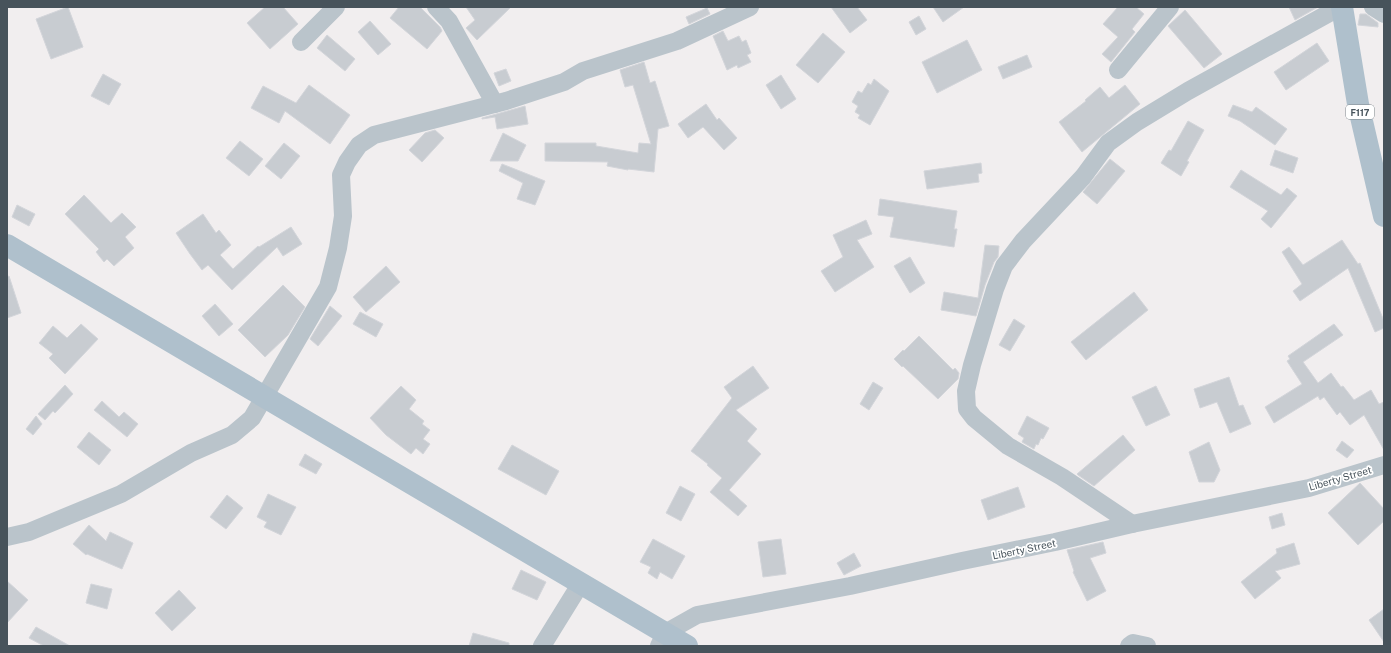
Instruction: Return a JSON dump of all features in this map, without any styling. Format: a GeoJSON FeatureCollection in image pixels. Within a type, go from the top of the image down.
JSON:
{"type":"FeatureCollection","features":[{"type":"Feature","properties":{"kind":"main road","name":"F117"},"geometry":{"type":"LineString","coordinates":[[1341,7],[1358,104],[1378,166],[1384,216]]}},
{"type":"Feature","properties":{"kind":"main road"},"geometry":{"type":"LineString","coordinates":[[7,245],[581,583],[662,639],[687,646]]}},
{"type":"Feature","properties":{"kind":"street"},"geometry":{"type":"LineString","coordinates":[[301,42],[336,7]]}},
{"type":"Feature","properties":{"kind":"street"},"geometry":{"type":"LineString","coordinates":[[436,7],[449,21],[495,104]]}},
{"type":"Feature","properties":{"kind":"street"},"geometry":{"type":"LineString","coordinates":[[7,537],[29,532],[121,494],[191,453],[232,435],[252,418],[328,288],[338,248],[343,216],[341,175],[358,145],[374,135],[495,104],[564,82],[583,71],[677,41],[750,7]]}},
{"type":"Feature","properties":{"kind":"street"},"geometry":{"type":"LineString","coordinates":[[1118,70],[1170,7]]}},
{"type":"Feature","properties":{"kind":"street"},"geometry":{"type":"LineString","coordinates":[[1132,524],[1062,477],[1008,446],[974,418],[967,409],[966,391],[972,365],[995,289],[1004,266],[1023,242],[1084,177],[1108,143],[1137,122],[1188,91],[1341,7]]}},
{"type":"Feature","properties":{"kind":"street"},"geometry":{"type":"LineString","coordinates":[[1373,7],[1384,14]]}},
{"type":"Feature","properties":{"kind":"street","name":"Liberty Street"},"geometry":{"type":"LineString","coordinates":[[662,639],[697,615],[850,586],[1132,524],[1309,488],[1384,465]]}},
{"type":"Feature","properties":{"kind":"street"},"geometry":{"type":"LineString","coordinates":[[542,646],[581,583]]}},
{"type":"Feature","properties":{"kind":"street"},"geometry":{"type":"LineString","coordinates":[[1129,646],[1133,643],[1147,646]]}},
{"type":"Feature","properties":{"kind":"building"},"geometry":{"type":"Polygon","coordinates":[[[68,7],[83,47],[51,59],[36,19],[68,7]]]}},
{"type":"Feature","properties":{"kind":"building"},"geometry":{"type":"Polygon","coordinates":[[[265,7],[283,7],[298,24],[270,49],[247,23],[265,7]]]}},
{"type":"Feature","properties":{"kind":"building"},"geometry":{"type":"Polygon","coordinates":[[[399,7],[420,7],[440,27],[442,31],[427,49],[390,18],[399,7]]]}},
{"type":"Feature","properties":{"kind":"building"},"geometry":{"type":"Polygon","coordinates":[[[466,7],[511,7],[477,40],[466,28],[475,20],[466,7]]]}},
{"type":"Feature","properties":{"kind":"building"},"geometry":{"type":"Polygon","coordinates":[[[831,7],[857,7],[867,20],[850,33],[831,7]]]}},
{"type":"Feature","properties":{"kind":"building"},"geometry":{"type":"Polygon","coordinates":[[[933,7],[964,7],[943,22],[933,7]]]}},
{"type":"Feature","properties":{"kind":"building"},"geometry":{"type":"Polygon","coordinates":[[[1118,7],[1136,7],[1144,14],[1132,29],[1135,32],[1111,62],[1102,54],[1118,37],[1103,24],[1118,7]]]}},
{"type":"Feature","properties":{"kind":"building"},"geometry":{"type":"Polygon","coordinates":[[[1289,7],[1318,7],[1295,20],[1289,7]]]}},
{"type":"Feature","properties":{"kind":"building"},"geometry":{"type":"Polygon","coordinates":[[[707,8],[710,14],[689,24],[686,17],[707,8]]]}},
{"type":"Feature","properties":{"kind":"building"},"geometry":{"type":"Polygon","coordinates":[[[1185,10],[1222,54],[1204,68],[1168,26],[1185,10]]]}},
{"type":"Feature","properties":{"kind":"building"},"geometry":{"type":"Polygon","coordinates":[[[1360,14],[1366,14],[1378,23],[1378,27],[1358,25],[1360,14]]]}},
{"type":"Feature","properties":{"kind":"building"},"geometry":{"type":"Polygon","coordinates":[[[919,16],[926,29],[916,35],[909,22],[919,16]]]}},
{"type":"Feature","properties":{"kind":"building"},"geometry":{"type":"Polygon","coordinates":[[[370,21],[391,44],[378,55],[358,32],[370,21]]]}},
{"type":"Feature","properties":{"kind":"building"},"geometry":{"type":"Polygon","coordinates":[[[723,31],[728,41],[739,36],[742,42],[746,40],[751,53],[747,55],[751,62],[738,68],[737,65],[727,70],[713,36],[723,31]]]}},
{"type":"Feature","properties":{"kind":"building"},"geometry":{"type":"Polygon","coordinates":[[[823,33],[845,52],[818,83],[796,65],[823,33]]]}},
{"type":"Feature","properties":{"kind":"building"},"geometry":{"type":"Polygon","coordinates":[[[327,35],[355,59],[345,71],[317,48],[327,35]]]}},
{"type":"Feature","properties":{"kind":"building"},"geometry":{"type":"Polygon","coordinates":[[[967,40],[982,70],[937,93],[922,62],[967,40]]]}},
{"type":"Feature","properties":{"kind":"building"},"geometry":{"type":"Polygon","coordinates":[[[1317,43],[1329,61],[1286,90],[1274,72],[1317,43]]]}},
{"type":"Feature","properties":{"kind":"building"},"geometry":{"type":"Polygon","coordinates":[[[1027,55],[1032,67],[1003,79],[998,67],[1027,55]]]}},
{"type":"Feature","properties":{"kind":"building"},"geometry":{"type":"Polygon","coordinates":[[[644,62],[650,83],[655,81],[669,126],[658,129],[654,172],[628,170],[607,166],[608,162],[545,161],[545,143],[596,143],[596,146],[638,153],[639,143],[651,144],[633,85],[625,87],[620,70],[644,62]]]}},
{"type":"Feature","properties":{"kind":"building"},"geometry":{"type":"Polygon","coordinates":[[[506,69],[511,81],[499,86],[494,73],[506,69]]]}},
{"type":"Feature","properties":{"kind":"building"},"geometry":{"type":"Polygon","coordinates":[[[103,74],[121,84],[109,105],[91,96],[103,74]]]}},
{"type":"Feature","properties":{"kind":"building"},"geometry":{"type":"Polygon","coordinates":[[[781,75],[796,99],[781,109],[766,85],[781,75]]]}},
{"type":"Feature","properties":{"kind":"building"},"geometry":{"type":"Polygon","coordinates":[[[874,79],[889,91],[870,125],[858,118],[860,115],[855,112],[858,106],[852,102],[858,91],[862,93],[868,83],[871,85],[874,79]]]}},
{"type":"Feature","properties":{"kind":"building"},"geometry":{"type":"Polygon","coordinates":[[[309,85],[350,115],[330,144],[285,111],[279,123],[251,108],[263,86],[296,103],[309,85]]]}},
{"type":"Feature","properties":{"kind":"building"},"geometry":{"type":"Polygon","coordinates":[[[1125,85],[1140,104],[1082,152],[1059,122],[1086,101],[1085,100],[1100,87],[1109,98],[1125,85]]]}},
{"type":"Feature","properties":{"kind":"building"},"geometry":{"type":"Polygon","coordinates":[[[706,104],[717,120],[719,118],[737,138],[724,150],[703,127],[688,138],[678,124],[706,104]]]}},
{"type":"Feature","properties":{"kind":"building"},"geometry":{"type":"Polygon","coordinates":[[[1233,105],[1252,112],[1256,107],[1287,129],[1275,145],[1240,121],[1228,116],[1233,105]]]}},
{"type":"Feature","properties":{"kind":"building"},"geometry":{"type":"Polygon","coordinates":[[[525,106],[528,124],[497,129],[495,117],[482,119],[482,118],[525,106]]]}},
{"type":"Feature","properties":{"kind":"building"},"geometry":{"type":"Polygon","coordinates":[[[1188,121],[1204,130],[1187,161],[1189,162],[1181,176],[1161,163],[1169,150],[1171,151],[1188,121]]]}},
{"type":"Feature","properties":{"kind":"building"},"geometry":{"type":"Polygon","coordinates":[[[435,130],[444,138],[422,162],[409,150],[425,133],[435,130]]]}},
{"type":"Feature","properties":{"kind":"building"},"geometry":{"type":"Polygon","coordinates":[[[503,133],[526,145],[518,161],[490,161],[503,133]]]}},
{"type":"Feature","properties":{"kind":"building"},"geometry":{"type":"Polygon","coordinates":[[[240,141],[263,159],[249,176],[226,158],[240,141]]]}},
{"type":"Feature","properties":{"kind":"building"},"geometry":{"type":"Polygon","coordinates":[[[284,143],[300,156],[281,179],[265,166],[284,143]]]}},
{"type":"Feature","properties":{"kind":"building"},"geometry":{"type":"Polygon","coordinates":[[[1275,150],[1298,158],[1293,173],[1270,165],[1275,150]]]}},
{"type":"Feature","properties":{"kind":"building"},"geometry":{"type":"Polygon","coordinates":[[[1110,159],[1125,171],[1097,204],[1083,192],[1110,159]]]}},
{"type":"Feature","properties":{"kind":"building"},"geometry":{"type":"Polygon","coordinates":[[[981,163],[982,173],[978,174],[979,182],[927,189],[924,171],[981,163]]]}},
{"type":"Feature","properties":{"kind":"building"},"geometry":{"type":"Polygon","coordinates":[[[502,164],[545,181],[535,205],[517,199],[523,183],[499,171],[502,164]]]}},
{"type":"Feature","properties":{"kind":"building"},"geometry":{"type":"Polygon","coordinates":[[[1241,170],[1281,195],[1287,188],[1297,196],[1271,228],[1261,219],[1268,211],[1230,187],[1241,170]]]}},
{"type":"Feature","properties":{"kind":"building"},"geometry":{"type":"Polygon","coordinates":[[[84,195],[111,223],[122,213],[136,227],[125,237],[134,248],[114,266],[107,259],[104,262],[96,252],[99,249],[65,214],[84,195]]]}},
{"type":"Feature","properties":{"kind":"building"},"geometry":{"type":"Polygon","coordinates":[[[880,199],[957,211],[954,229],[957,229],[954,247],[890,237],[894,217],[878,215],[880,199]]]}},
{"type":"Feature","properties":{"kind":"building"},"geometry":{"type":"Polygon","coordinates":[[[17,205],[35,214],[29,226],[12,217],[17,205]]]}},
{"type":"Feature","properties":{"kind":"building"},"geometry":{"type":"Polygon","coordinates":[[[203,214],[216,233],[219,230],[231,245],[220,255],[233,269],[258,246],[259,247],[291,227],[302,244],[283,256],[277,247],[232,290],[208,265],[202,270],[176,233],[203,214]]]}},
{"type":"Feature","properties":{"kind":"building"},"geometry":{"type":"Polygon","coordinates":[[[866,220],[872,234],[857,240],[874,267],[835,292],[821,271],[843,257],[833,235],[866,220]]]}},
{"type":"Feature","properties":{"kind":"building"},"geometry":{"type":"Polygon","coordinates":[[[1342,240],[1358,264],[1360,263],[1384,321],[1384,328],[1375,332],[1348,268],[1300,301],[1293,291],[1302,284],[1282,252],[1289,247],[1303,265],[1342,240]]]}},
{"type":"Feature","properties":{"kind":"building"},"geometry":{"type":"Polygon","coordinates":[[[985,245],[999,246],[998,257],[994,262],[985,285],[976,316],[941,310],[944,292],[978,298],[985,245]]]}},
{"type":"Feature","properties":{"kind":"building"},"geometry":{"type":"Polygon","coordinates":[[[910,257],[925,283],[910,293],[894,266],[910,257]]]}},
{"type":"Feature","properties":{"kind":"building"},"geometry":{"type":"Polygon","coordinates":[[[386,266],[400,282],[366,312],[353,297],[386,266]]]}},
{"type":"Feature","properties":{"kind":"building"},"geometry":{"type":"Polygon","coordinates":[[[9,276],[21,313],[7,318],[7,277],[9,276]]]}},
{"type":"Feature","properties":{"kind":"building"},"geometry":{"type":"Polygon","coordinates":[[[283,285],[305,307],[288,335],[265,357],[238,330],[283,285]]]}},
{"type":"Feature","properties":{"kind":"building"},"geometry":{"type":"Polygon","coordinates":[[[1134,292],[1148,310],[1086,360],[1071,342],[1134,292]]]}},
{"type":"Feature","properties":{"kind":"building"},"geometry":{"type":"Polygon","coordinates":[[[215,304],[233,324],[219,336],[202,316],[215,304]]]}},
{"type":"Feature","properties":{"kind":"building"},"geometry":{"type":"Polygon","coordinates":[[[330,306],[342,316],[318,346],[310,339],[330,306]]]}},
{"type":"Feature","properties":{"kind":"building"},"geometry":{"type":"Polygon","coordinates":[[[360,312],[383,324],[376,337],[353,324],[360,312]]]}},
{"type":"Feature","properties":{"kind":"building"},"geometry":{"type":"Polygon","coordinates":[[[1014,319],[1025,326],[1010,351],[999,345],[1014,319]]]}},
{"type":"Feature","properties":{"kind":"building"},"geometry":{"type":"Polygon","coordinates":[[[81,324],[98,339],[65,374],[49,358],[53,354],[39,343],[53,326],[67,338],[81,324]]]}},
{"type":"Feature","properties":{"kind":"building"},"geometry":{"type":"Polygon","coordinates":[[[1334,324],[1343,335],[1303,362],[1318,383],[1331,373],[1341,387],[1343,386],[1354,400],[1371,390],[1379,404],[1384,402],[1384,450],[1364,415],[1350,425],[1340,412],[1337,415],[1324,397],[1320,400],[1318,396],[1274,423],[1265,407],[1302,384],[1287,361],[1290,359],[1288,356],[1334,324]]]}},
{"type":"Feature","properties":{"kind":"building"},"geometry":{"type":"Polygon","coordinates":[[[919,336],[953,370],[955,368],[959,373],[958,379],[938,399],[894,359],[919,336]]]}},
{"type":"Feature","properties":{"kind":"building"},"geometry":{"type":"Polygon","coordinates":[[[753,366],[769,388],[736,410],[757,429],[747,441],[761,454],[729,490],[747,506],[738,516],[710,492],[722,478],[707,465],[708,464],[691,451],[732,398],[724,387],[753,366]]]}},
{"type":"Feature","properties":{"kind":"building"},"geometry":{"type":"Polygon","coordinates":[[[1229,377],[1239,406],[1243,405],[1251,424],[1230,433],[1217,402],[1200,408],[1194,389],[1229,377]]]}},
{"type":"Feature","properties":{"kind":"building"},"geometry":{"type":"Polygon","coordinates":[[[873,382],[883,388],[869,410],[860,404],[873,382]]]}},
{"type":"Feature","properties":{"kind":"building"},"geometry":{"type":"Polygon","coordinates":[[[65,385],[73,394],[55,413],[53,411],[45,420],[38,414],[65,385]]]}},
{"type":"Feature","properties":{"kind":"building"},"geometry":{"type":"Polygon","coordinates":[[[401,386],[416,400],[409,409],[424,421],[422,424],[430,430],[423,439],[430,444],[423,454],[416,448],[411,454],[386,435],[370,418],[401,386]]]}},
{"type":"Feature","properties":{"kind":"building"},"geometry":{"type":"Polygon","coordinates":[[[1156,386],[1170,415],[1146,426],[1132,397],[1156,386]]]}},
{"type":"Feature","properties":{"kind":"building"},"geometry":{"type":"Polygon","coordinates":[[[102,401],[119,417],[124,412],[138,424],[127,437],[94,410],[102,401]]]}},
{"type":"Feature","properties":{"kind":"building"},"geometry":{"type":"Polygon","coordinates":[[[36,416],[42,424],[33,435],[26,429],[36,416]]]}},
{"type":"Feature","properties":{"kind":"building"},"geometry":{"type":"Polygon","coordinates":[[[1027,416],[1049,428],[1043,439],[1041,438],[1038,445],[1036,444],[1034,449],[1022,442],[1024,438],[1018,434],[1027,416]]]}},
{"type":"Feature","properties":{"kind":"building"},"geometry":{"type":"Polygon","coordinates":[[[89,432],[111,450],[99,465],[77,447],[89,432]]]}},
{"type":"Feature","properties":{"kind":"building"},"geometry":{"type":"Polygon","coordinates":[[[1123,435],[1135,450],[1094,486],[1077,474],[1123,435]]]}},
{"type":"Feature","properties":{"kind":"building"},"geometry":{"type":"Polygon","coordinates":[[[1342,441],[1354,450],[1347,458],[1336,450],[1342,441]]]}},
{"type":"Feature","properties":{"kind":"building"},"geometry":{"type":"Polygon","coordinates":[[[1209,442],[1220,470],[1214,482],[1199,482],[1189,452],[1209,442]]]}},
{"type":"Feature","properties":{"kind":"building"},"geometry":{"type":"Polygon","coordinates":[[[512,445],[559,471],[546,495],[498,469],[512,445]]]}},
{"type":"Feature","properties":{"kind":"building"},"geometry":{"type":"Polygon","coordinates":[[[305,454],[322,464],[316,474],[299,465],[305,454]]]}},
{"type":"Feature","properties":{"kind":"building"},"geometry":{"type":"Polygon","coordinates":[[[1360,483],[1384,509],[1384,521],[1358,545],[1328,513],[1360,483]]]}},
{"type":"Feature","properties":{"kind":"building"},"geometry":{"type":"Polygon","coordinates":[[[680,486],[695,494],[681,521],[666,513],[680,486]]]}},
{"type":"Feature","properties":{"kind":"building"},"geometry":{"type":"Polygon","coordinates":[[[1018,487],[1025,507],[988,520],[981,500],[1018,487]]]}},
{"type":"Feature","properties":{"kind":"building"},"geometry":{"type":"Polygon","coordinates":[[[268,494],[296,507],[281,535],[264,527],[267,522],[257,517],[268,494]]]}},
{"type":"Feature","properties":{"kind":"building"},"geometry":{"type":"Polygon","coordinates":[[[227,495],[243,508],[226,529],[210,517],[227,495]]]}},
{"type":"Feature","properties":{"kind":"building"},"geometry":{"type":"Polygon","coordinates":[[[1282,513],[1285,525],[1272,529],[1269,517],[1282,513]]]}},
{"type":"Feature","properties":{"kind":"building"},"geometry":{"type":"Polygon","coordinates":[[[89,525],[106,541],[110,532],[133,543],[122,569],[87,554],[86,555],[73,544],[89,525]]]}},
{"type":"Feature","properties":{"kind":"building"},"geometry":{"type":"Polygon","coordinates":[[[653,539],[685,556],[672,579],[660,572],[657,579],[648,573],[651,567],[640,562],[653,539]]]}},
{"type":"Feature","properties":{"kind":"building"},"geometry":{"type":"Polygon","coordinates":[[[781,539],[786,574],[763,577],[758,542],[781,539]]]}},
{"type":"Feature","properties":{"kind":"building"},"geometry":{"type":"Polygon","coordinates":[[[1103,542],[1106,553],[1090,558],[1106,591],[1087,601],[1073,572],[1074,571],[1067,550],[1103,542]]]}},
{"type":"Feature","properties":{"kind":"building"},"geometry":{"type":"Polygon","coordinates":[[[1294,543],[1300,564],[1275,571],[1281,578],[1255,599],[1241,582],[1277,553],[1276,549],[1294,543]]]}},
{"type":"Feature","properties":{"kind":"building"},"geometry":{"type":"Polygon","coordinates":[[[854,553],[861,566],[844,575],[837,563],[854,553]]]}},
{"type":"Feature","properties":{"kind":"building"},"geometry":{"type":"Polygon","coordinates":[[[521,570],[546,582],[537,600],[512,589],[521,570]]]}},
{"type":"Feature","properties":{"kind":"building"},"geometry":{"type":"Polygon","coordinates":[[[7,581],[28,600],[7,623],[7,581]]]}},
{"type":"Feature","properties":{"kind":"building"},"geometry":{"type":"Polygon","coordinates":[[[91,584],[112,589],[107,609],[86,603],[91,584]]]}},
{"type":"Feature","properties":{"kind":"building"},"geometry":{"type":"Polygon","coordinates":[[[179,590],[196,608],[172,631],[155,613],[179,590]]]}},
{"type":"Feature","properties":{"kind":"building"},"geometry":{"type":"Polygon","coordinates":[[[1384,609],[1384,642],[1369,620],[1384,609]]]}},
{"type":"Feature","properties":{"kind":"building"},"geometry":{"type":"Polygon","coordinates":[[[36,627],[70,646],[44,646],[29,638],[36,627]]]}},
{"type":"Feature","properties":{"kind":"building"},"geometry":{"type":"Polygon","coordinates":[[[473,633],[509,643],[509,646],[469,646],[473,633]]]}}]}
